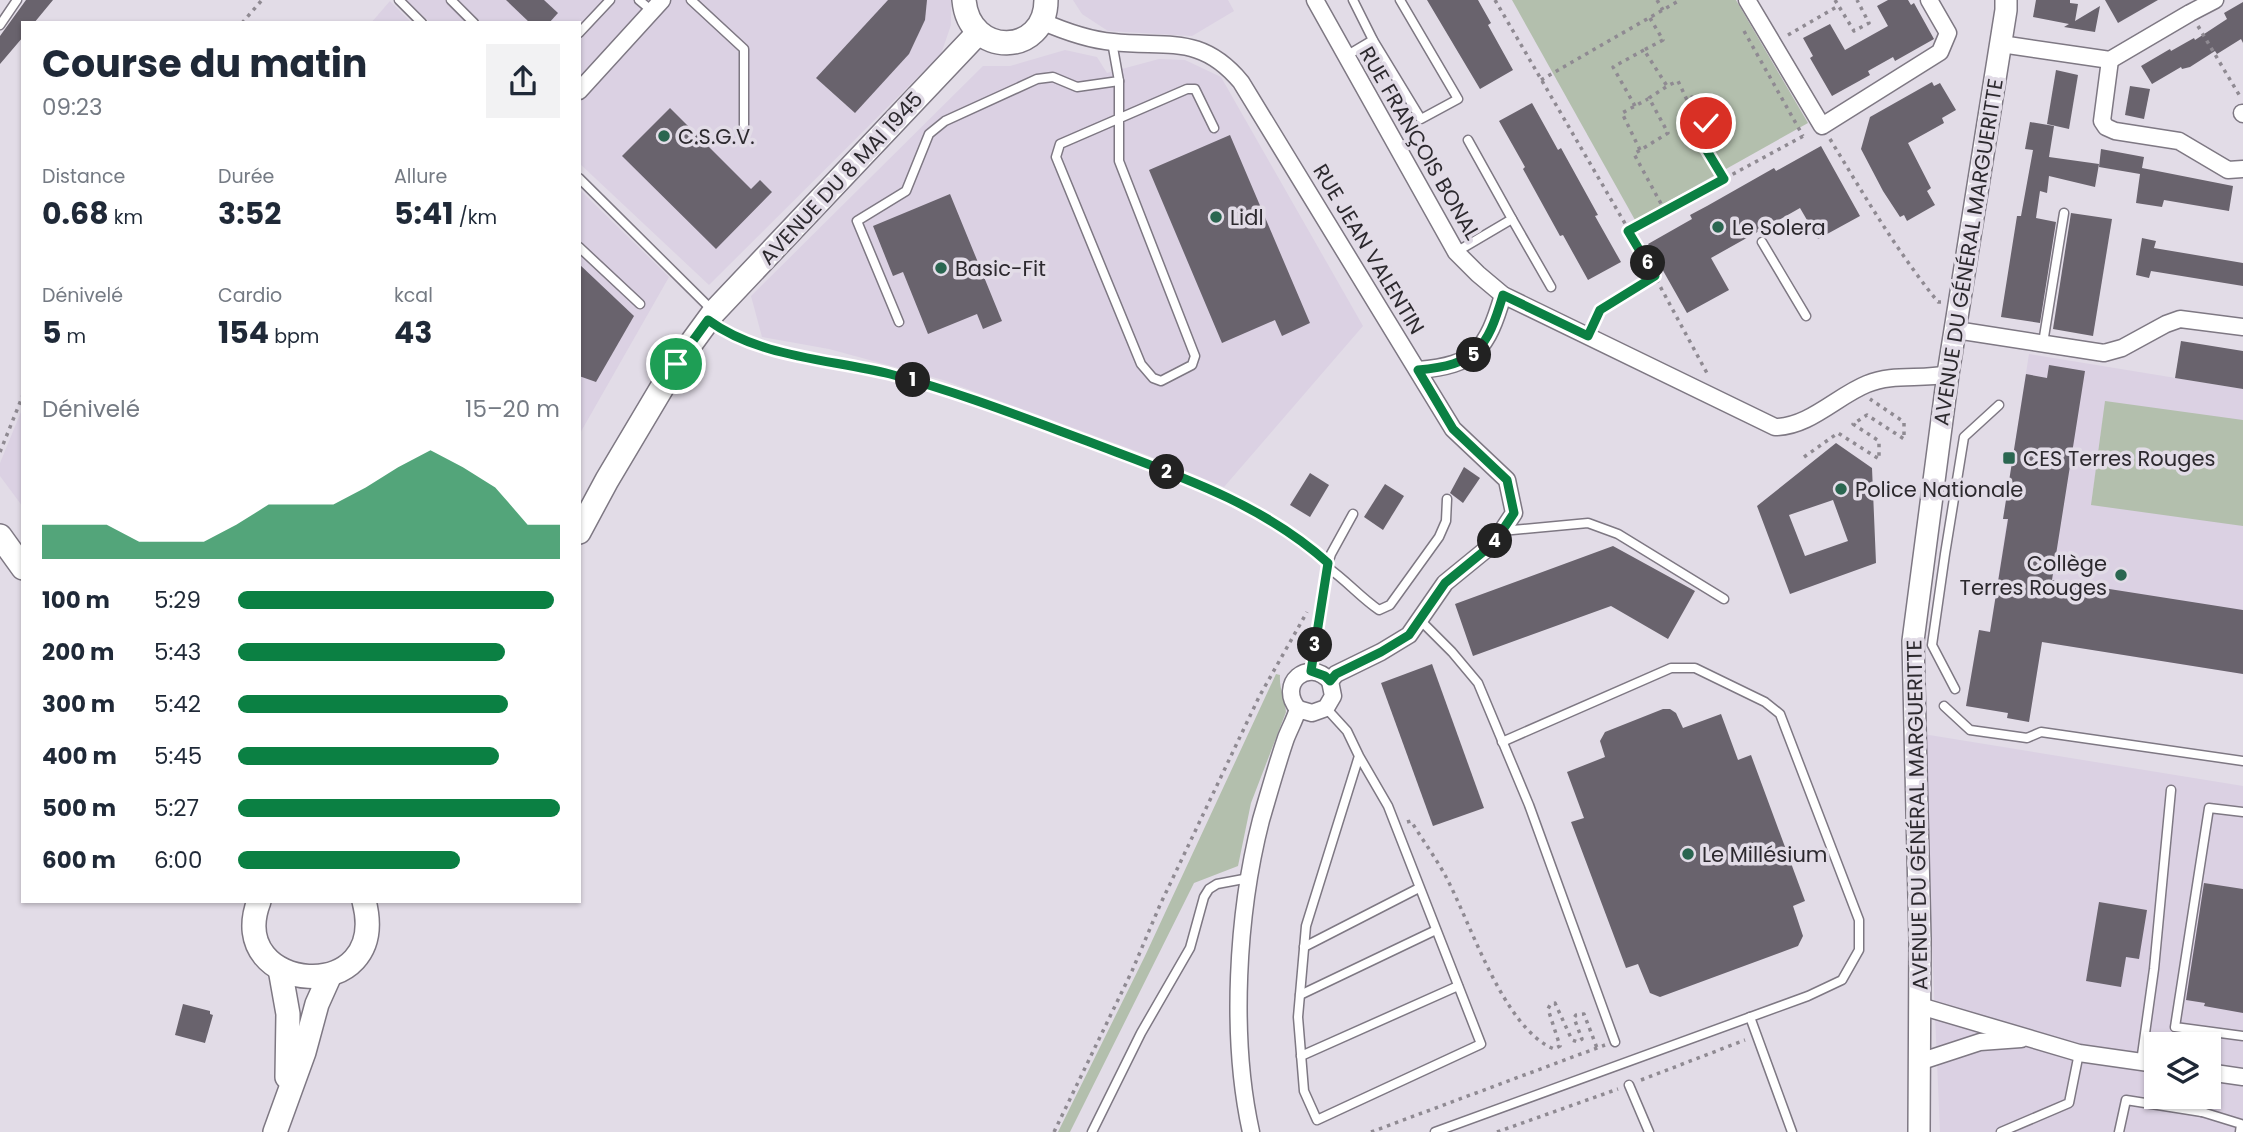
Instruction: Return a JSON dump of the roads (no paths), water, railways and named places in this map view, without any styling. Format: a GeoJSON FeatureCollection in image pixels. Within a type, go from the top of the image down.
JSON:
{"type":"FeatureCollection","features":[{"type":"Feature","properties":{"kind":"main road"},"geometry":{"type":"LineString","coordinates":[[964,0],[969,21],[978,33],[993,42],[1013,43],[1031,34],[1044,10]]}},
{"type":"Feature","properties":{"kind":"main road","name":"AVENUE DU 8 MAI 1945"},"geometry":{"type":"LineString","coordinates":[[581,528],[669,376],[709,319],[978,33]]}},
{"type":"Feature","properties":{"kind":"main road"},"geometry":{"type":"LineString","coordinates":[[0,536],[21,565]]}},
{"type":"Feature","properties":{"kind":"main road"},"geometry":{"type":"LineString","coordinates":[[256,904],[254,924],[258,943],[265,956],[280,969],[296,976],[315,978],[330,975],[357,955],[367,930],[364,903]]}},
{"type":"Feature","properties":{"kind":"main road"},"geometry":{"type":"LineString","coordinates":[[280,969],[288,1014],[286,1098]]}},
{"type":"Feature","properties":{"kind":"main road"},"geometry":{"type":"LineString","coordinates":[[275,1132],[304,1052],[317,1004],[330,975]]}},
{"type":"Feature","properties":{"kind":"street","name":"RUE FRANÇOIS BONAL"},"geometry":{"type":"LineString","coordinates":[[1315,0],[1456,252],[1503,295],[1775,428],[1790,427],[1868,384],[1890,378],[1929,379],[1948,374]]}},
{"type":"Feature","properties":{"kind":"street"},"geometry":{"type":"LineString","coordinates":[[1747,0],[1822,126],[1940,52],[1948,33],[1929,0]]}},
{"type":"Feature","properties":{"kind":"street","name":"AVENUE DU GÉNÉRAL MARGUERITTE"},"geometry":{"type":"LineString","coordinates":[[1919,1132],[1920,1006],[1913,641],[1948,374],[2006,0]]}},
{"type":"Feature","properties":{"kind":"street"},"geometry":{"type":"LineString","coordinates":[[2001,44],[2110,60],[2215,0]]}},
{"type":"Feature","properties":{"kind":"street"},"geometry":{"type":"LineString","coordinates":[[581,89],[651,4]]}},
{"type":"Feature","properties":{"kind":"street","name":"RUE JEAN VALENTIN"},"geometry":{"type":"LineString","coordinates":[[1044,10],[1078,35],[1112,42],[1189,47],[1214,56],[1230,68],[1453,429],[1507,480],[1514,513],[1494,543],[1445,583],[1409,635],[1336,674],[1330,681]]}},
{"type":"Feature","properties":{"kind":"street"},"geometry":{"type":"LineString","coordinates":[[2110,60],[2102,121],[2106,127],[2115,131],[2179,141],[2228,170],[2243,169]]}},
{"type":"Feature","properties":{"kind":"street"},"geometry":{"type":"LineString","coordinates":[[1418,370],[1446,368],[1475,355],[1493,328],[1503,295]]}},
{"type":"Feature","properties":{"kind":"street"},"geometry":{"type":"LineString","coordinates":[[1956,330],[2104,353],[2122,348],[2180,319],[2243,327]]}},
{"type":"Feature","properties":{"kind":"street"},"geometry":{"type":"LineString","coordinates":[[1311,671],[1330,681],[1332,695],[1326,708],[1312,713],[1298,709],[1291,696],[1291,688],[1298,676],[1311,671]]}},
{"type":"Feature","properties":{"kind":"street"},"geometry":{"type":"LineString","coordinates":[[1251,1132],[1244,1104],[1239,1009],[1242,922],[1261,820],[1298,709]]}},
{"type":"Feature","properties":{"kind":"street"},"geometry":{"type":"LineString","coordinates":[[1920,1006],[2079,1053],[2144,1062]]}},
{"type":"Feature","properties":{"kind":"street"},"geometry":{"type":"LineString","coordinates":[[1919,1062],[1980,1042],[2027,1038]]}},
{"type":"Feature","properties":{"kind":"street"},"geometry":{"type":"LineString","coordinates":[[2221,1074],[2243,1077]]}},
{"type":"Feature","properties":{"kind":"lane"},"geometry":{"type":"LineString","coordinates":[[0,24],[17,0]]}},
{"type":"Feature","properties":{"kind":"lane"},"geometry":{"type":"LineString","coordinates":[[399,0],[420,21]]}},
{"type":"Feature","properties":{"kind":"lane"},"geometry":{"type":"LineString","coordinates":[[451,0],[472,21]]}},
{"type":"Feature","properties":{"kind":"lane"},"geometry":{"type":"LineString","coordinates":[[581,31],[611,0]]}},
{"type":"Feature","properties":{"kind":"lane"},"geometry":{"type":"LineString","coordinates":[[691,0],[744,49],[744,126]]}},
{"type":"Feature","properties":{"kind":"lane"},"geometry":{"type":"LineString","coordinates":[[1353,0],[1373,40],[1421,119],[1458,99],[1400,0]]}},
{"type":"Feature","properties":{"kind":"lane"},"geometry":{"type":"LineString","coordinates":[[1346,56],[1373,40]]}},
{"type":"Feature","properties":{"kind":"lane"},"geometry":{"type":"LineString","coordinates":[[1112,42],[1119,81],[1118,121],[1119,161],[1195,356],[1192,365],[1161,381],[1153,378],[1141,364],[1056,157],[1060,144],[1118,121],[1187,89],[1195,89],[1214,128]]}},
{"type":"Feature","properties":{"kind":"lane"},"geometry":{"type":"LineString","coordinates":[[899,322],[857,221],[905,191],[929,134],[945,121],[1037,79],[1052,77],[1077,87],[1119,81]]}},
{"type":"Feature","properties":{"kind":"lane"},"geometry":{"type":"LineString","coordinates":[[1468,140],[1551,287]]}},
{"type":"Feature","properties":{"kind":"lane"},"geometry":{"type":"LineString","coordinates":[[581,180],[709,319]]}},
{"type":"Feature","properties":{"kind":"lane"},"geometry":{"type":"LineString","coordinates":[[2043,343],[2064,214]]}},
{"type":"Feature","properties":{"kind":"lane"},"geometry":{"type":"LineString","coordinates":[[1456,252],[1511,219]]}},
{"type":"Feature","properties":{"kind":"lane"},"geometry":{"type":"LineString","coordinates":[[1762,242],[1806,316]]}},
{"type":"Feature","properties":{"kind":"lane"},"geometry":{"type":"LineString","coordinates":[[581,249],[640,304]]}},
{"type":"Feature","properties":{"kind":"lane"},"geometry":{"type":"LineString","coordinates":[[1955,689],[1932,645],[1945,554],[1964,437],[1998,405]]}},
{"type":"Feature","properties":{"kind":"lane"},"geometry":{"type":"LineString","coordinates":[[1328,565],[1372,606],[1379,610],[1385,608],[1439,537],[1446,521],[1447,499]]}},
{"type":"Feature","properties":{"kind":"lane"},"geometry":{"type":"LineString","coordinates":[[1311,671],[1328,565],[1331,554],[1353,514]]}},
{"type":"Feature","properties":{"kind":"lane"},"geometry":{"type":"LineString","coordinates":[[1502,531],[1588,523],[1618,534],[1724,599]]}},
{"type":"Feature","properties":{"kind":"lane"},"geometry":{"type":"LineString","coordinates":[[1420,620],[1478,683],[1529,805],[1615,1042]]}},
{"type":"Feature","properties":{"kind":"lane"},"geometry":{"type":"LineString","coordinates":[[1435,1132],[1808,996],[1842,980],[1859,950],[1859,920],[1780,714],[1765,702],[1696,668],[1671,668],[1502,742]]}},
{"type":"Feature","properties":{"kind":"lane"},"geometry":{"type":"LineString","coordinates":[[1944,706],[1970,730],[2027,738],[2041,732],[2243,761]]}},
{"type":"Feature","properties":{"kind":"lane"},"geometry":{"type":"LineString","coordinates":[[1326,708],[1347,731],[1388,806],[1481,1044],[1317,1120],[1304,1091],[1298,1017],[1306,926],[1359,756]]}},
{"type":"Feature","properties":{"kind":"lane"},"geometry":{"type":"LineString","coordinates":[[2151,1032],[2171,790]]}},
{"type":"Feature","properties":{"kind":"lane"},"geometry":{"type":"LineString","coordinates":[[2243,812],[2209,808],[2175,1027],[2243,1036]]}},
{"type":"Feature","properties":{"kind":"lane"},"geometry":{"type":"LineString","coordinates":[[1092,1132],[1141,1032],[1190,948],[1204,897],[1209,889],[1217,884],[1249,878]]}},
{"type":"Feature","properties":{"kind":"lane"},"geometry":{"type":"LineString","coordinates":[[1304,947],[1419,888]]}},
{"type":"Feature","properties":{"kind":"lane"},"geometry":{"type":"LineString","coordinates":[[1300,995],[1436,930]]}},
{"type":"Feature","properties":{"kind":"lane"},"geometry":{"type":"LineString","coordinates":[[1301,1056],[1458,986]]}},
{"type":"Feature","properties":{"kind":"lane"},"geometry":{"type":"LineString","coordinates":[[1750,1017],[1792,1132]]}},
{"type":"Feature","properties":{"kind":"lane"},"geometry":{"type":"LineString","coordinates":[[2001,1132],[2069,1103],[2079,1053]]}},
{"type":"Feature","properties":{"kind":"lane"},"geometry":{"type":"LineString","coordinates":[[1629,1085],[1649,1132]]}},
{"type":"Feature","properties":{"kind":"lane"},"geometry":{"type":"LineString","coordinates":[[2119,1132],[2126,1100],[2202,1112],[2241,1124],[2240,1132]]}},
{"type":"Feature","properties":{"kind":"place","name":"C.S.G.V."},"geometry":{"type":"Point","coordinates":[664,136]}},
{"type":"Feature","properties":{"kind":"place","name":"Lidl"},"geometry":{"type":"Point","coordinates":[1216,217]}},
{"type":"Feature","properties":{"kind":"place","name":"Le Solera"},"geometry":{"type":"Point","coordinates":[1718,227]}},
{"type":"Feature","properties":{"kind":"place","name":"Basic-Fit"},"geometry":{"type":"Point","coordinates":[941,268]}},
{"type":"Feature","properties":{"kind":"place","name":"CES Terres Rouges"},"geometry":{"type":"Point","coordinates":[2009,458]}},
{"type":"Feature","properties":{"kind":"place","name":"Police Nationale"},"geometry":{"type":"Point","coordinates":[1841,489]}},
{"type":"Feature","properties":{"kind":"place","name":"Collège Terres Rouges"},"geometry":{"type":"Point","coordinates":[2121,575]}},
{"type":"Feature","properties":{"kind":"place","name":"Le Millésium"},"geometry":{"type":"Point","coordinates":[1688,854]}}]}
